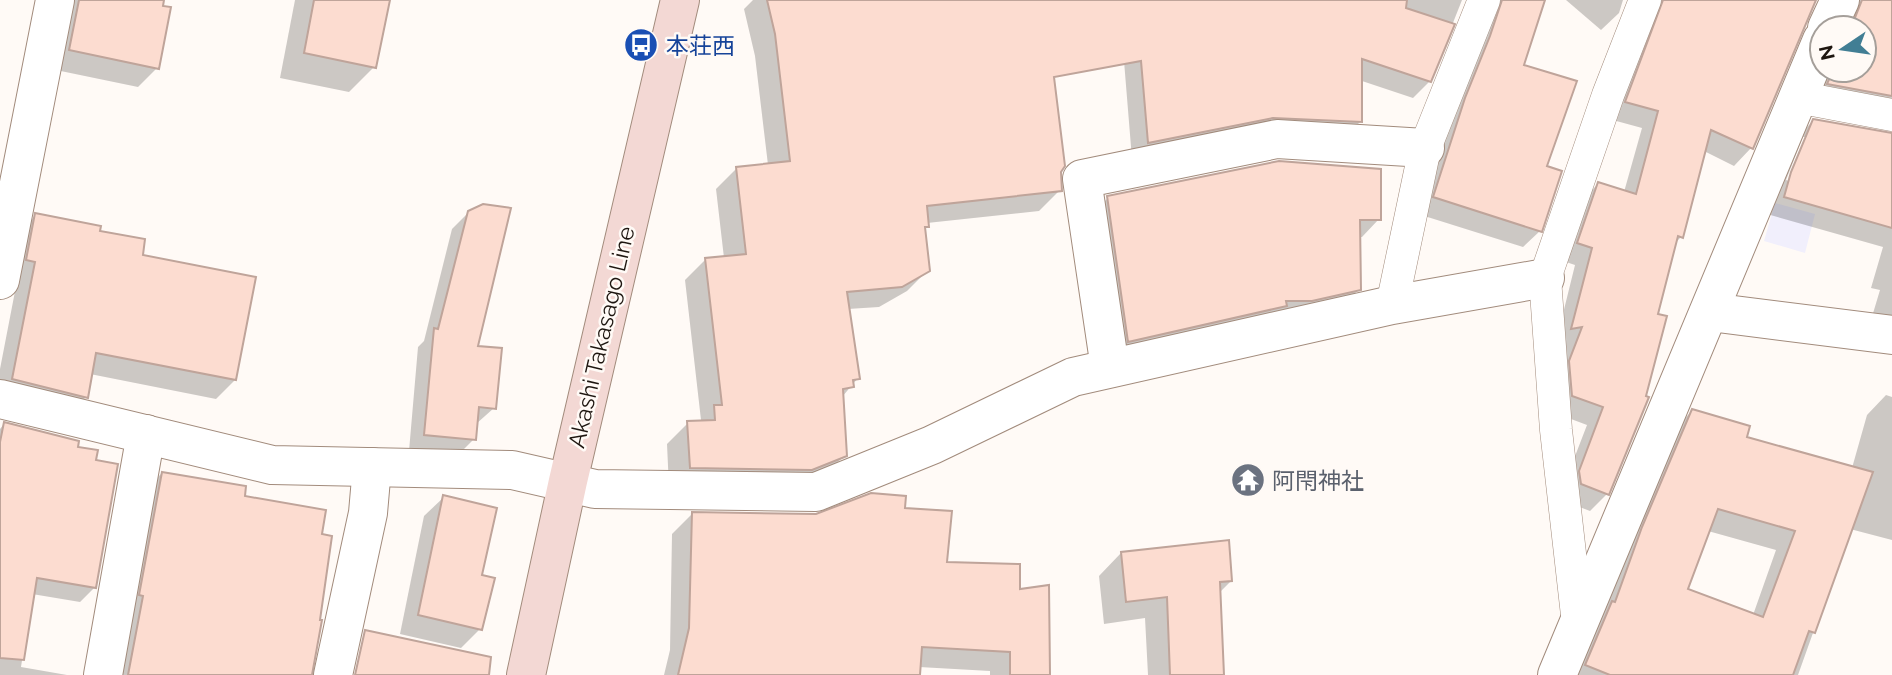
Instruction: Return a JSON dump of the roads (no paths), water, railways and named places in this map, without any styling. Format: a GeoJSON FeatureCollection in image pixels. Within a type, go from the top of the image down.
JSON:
{"type":"FeatureCollection","features":[{"type":"Feature","properties":{"kind":"main road","name":"Akashi Takasago Line"},"geometry":{"type":"LineString","coordinates":[[526,675],[568,481],[680,0]]}},
{"type":"Feature","properties":{"kind":"street"},"geometry":{"type":"LineString","coordinates":[[0,281],[55,0]]}},
{"type":"Feature","properties":{"kind":"street"},"geometry":{"type":"LineString","coordinates":[[1557,675],[1808,72]]}},
{"type":"Feature","properties":{"kind":"street"},"geometry":{"type":"LineString","coordinates":[[1110,368],[1082,179],[1277,139],[1425,148]]}},
{"type":"Feature","properties":{"kind":"street"},"geometry":{"type":"LineString","coordinates":[[0,399],[272,465],[512,470],[595,489],[816,492],[932,445],[1073,377],[1392,305],[1545,278]]}},
{"type":"Feature","properties":{"kind":"street"},"geometry":{"type":"LineString","coordinates":[[1710,312],[1892,335]]}},
{"type":"Feature","properties":{"kind":"street"},"geometry":{"type":"LineString","coordinates":[[103,675],[146,434]]}},
{"type":"Feature","properties":{"kind":"street"},"geometry":{"type":"LineString","coordinates":[[333,675],[368,513],[372,467]]}},
{"type":"Feature","properties":{"kind":"lane"},"geometry":{"type":"LineString","coordinates":[[1392,305],[1425,148],[1485,0]]}},
{"type":"Feature","properties":{"kind":"lane"},"geometry":{"type":"LineString","coordinates":[[1578,624],[1556,430],[1545,278],[1608,95],[1645,0]]}},
{"type":"Feature","properties":{"kind":"lane"},"geometry":{"type":"LineString","coordinates":[[1797,97],[1892,115]]}},
{"type":"Feature","properties":{"kind":"place","name":"本荘西"},"geometry":{"type":"Point","coordinates":[641,45]}},
{"type":"Feature","properties":{"kind":"place","name":"阿閇神社"},"geometry":{"type":"Point","coordinates":[1248,480]}}]}
